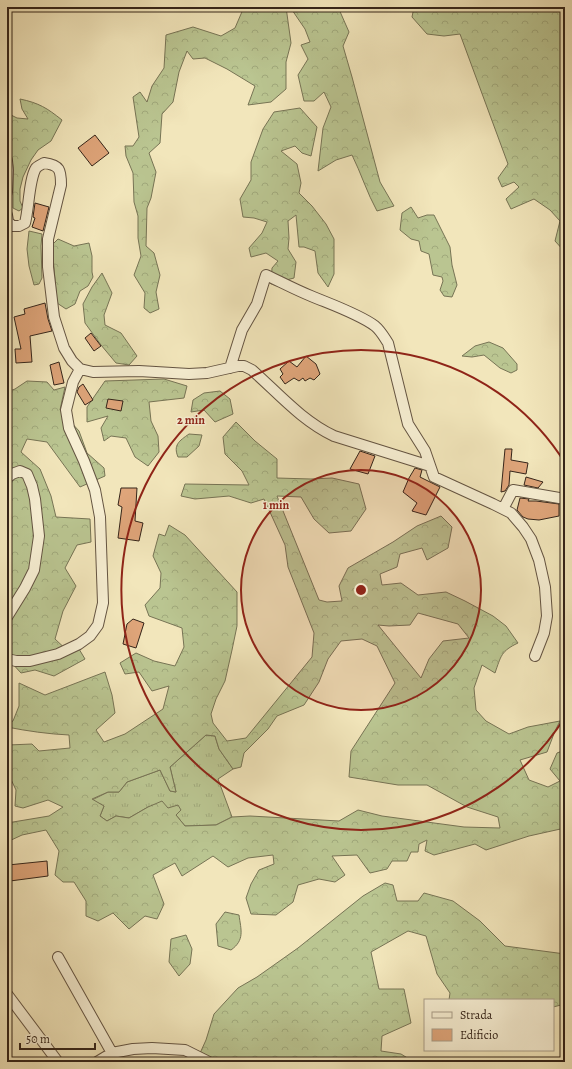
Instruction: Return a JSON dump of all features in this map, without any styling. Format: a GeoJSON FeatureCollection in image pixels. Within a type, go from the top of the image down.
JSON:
{"type":"FeatureCollection","features":[{"type":"Feature","properties":{"kind":"street"},"geometry":{"type":"LineString","coordinates":[[7,160],[7,192]]}},
{"type":"Feature","properties":{"kind":"street"},"geometry":{"type":"LineString","coordinates":[[7,215],[8,221],[12,226],[19,226],[25,223],[33,177],[37,167],[44,163],[53,164],[59,169],[61,185],[48,239],[50,294],[54,317],[64,348],[72,361],[80,369],[93,372],[140,371],[189,374],[207,373],[244,366],[252,370],[308,421],[329,434],[430,466]]}},
{"type":"Feature","properties":{"kind":"street"},"geometry":{"type":"LineString","coordinates":[[230,368],[242,330],[257,304],[266,275],[310,296],[360,317],[375,326],[388,343],[408,424],[425,451],[434,477],[511,513],[524,527],[531,539],[541,567],[545,587],[547,616],[544,633],[535,656]]}},
{"type":"Feature","properties":{"kind":"street"},"geometry":{"type":"LineString","coordinates":[[7,659],[16,661],[30,661],[58,654],[80,644],[90,636],[98,625],[100,618],[103,603],[100,517],[95,490],[69,428],[66,410],[73,382],[80,369]]}},
{"type":"Feature","properties":{"kind":"street"},"geometry":{"type":"LineString","coordinates":[[7,478],[20,471],[27,474],[35,499],[39,536],[34,570],[7,617]]}},
{"type":"Feature","properties":{"kind":"street"},"geometry":{"type":"LineString","coordinates":[[504,509],[513,490],[565,499]]}},
{"type":"Feature","properties":{"kind":"street"},"geometry":{"type":"LineString","coordinates":[[58,957],[112,1053]]}},
{"type":"Feature","properties":{"kind":"street"},"geometry":{"type":"LineString","coordinates":[[7,994],[58,1062]]}},
{"type":"Feature","properties":{"kind":"street"},"geometry":{"type":"LineString","coordinates":[[97,1062],[112,1053],[133,1049],[152,1048],[185,1050],[209,1062]]}},
{"type":"Feature","properties":{"kind":"green space"},"geometry":{"type":"Polygon","coordinates":[[[244,7],[286,7],[291,43],[286,62],[286,89],[271,102],[248,105],[255,86],[205,58],[193,59],[187,51],[179,72],[173,102],[162,114],[160,143],[149,153],[156,172],[151,198],[147,208],[146,246],[154,253],[160,275],[156,292],[159,309],[150,313],[144,308],[145,293],[134,275],[141,256],[138,238],[138,216],[134,202],[133,173],[126,156],[125,146],[133,146],[139,137],[133,97],[140,92],[147,102],[152,86],[164,68],[166,35],[193,27],[221,36],[235,28],[244,7]]]}},
{"type":"Feature","properties":{"kind":"green space"},"geometry":{"type":"Polygon","coordinates":[[[290,7],[338,7],[349,32],[343,46],[380,182],[394,206],[377,211],[352,155],[336,160],[318,171],[323,128],[331,107],[324,92],[314,101],[304,101],[298,75],[308,59],[301,45],[310,42],[305,29],[290,7]]]}},
{"type":"Feature","properties":{"kind":"green space"},"geometry":{"type":"Polygon","coordinates":[[[414,7],[565,7],[565,252],[555,241],[560,221],[550,210],[534,199],[511,209],[506,199],[519,187],[514,182],[502,187],[498,178],[508,164],[460,34],[444,36],[427,34],[412,17],[414,7]]]}},
{"type":"Feature","properties":{"kind":"green space"},"geometry":{"type":"Polygon","coordinates":[[[20,99],[42,106],[62,120],[51,141],[38,150],[31,160],[23,177],[20,189],[20,201],[23,208],[19,211],[13,208],[13,167],[11,153],[7,143],[7,113],[17,118],[28,119],[22,109],[20,99]]]}},
{"type":"Feature","properties":{"kind":"green space"},"geometry":{"type":"Polygon","coordinates":[[[300,108],[317,127],[311,156],[302,153],[295,146],[281,151],[297,164],[301,183],[299,193],[312,206],[326,224],[334,239],[334,274],[328,287],[318,273],[315,251],[304,247],[299,247],[296,215],[288,221],[288,249],[296,262],[294,278],[271,284],[272,268],[278,261],[266,253],[251,257],[249,248],[262,233],[267,222],[254,218],[243,217],[240,199],[251,180],[251,162],[263,129],[274,112],[300,108]]]}},
{"type":"Feature","properties":{"kind":"green space"},"geometry":{"type":"Polygon","coordinates":[[[411,207],[418,218],[427,215],[434,215],[450,247],[452,265],[457,285],[452,297],[444,296],[440,290],[443,281],[442,277],[433,275],[429,254],[421,251],[419,241],[411,239],[400,230],[402,213],[411,207]]]}},
{"type":"Feature","properties":{"kind":"green space"},"geometry":{"type":"Polygon","coordinates":[[[29,231],[42,234],[42,278],[39,284],[34,285],[29,266],[27,249],[29,231]]]}},
{"type":"Feature","properties":{"kind":"green space"},"geometry":{"type":"Polygon","coordinates":[[[58,239],[74,246],[89,243],[92,256],[93,277],[88,286],[80,291],[75,304],[66,309],[57,303],[52,245],[58,239]]]}},
{"type":"Feature","properties":{"kind":"green space"},"geometry":{"type":"Polygon","coordinates":[[[102,273],[112,293],[104,315],[105,325],[121,333],[137,356],[129,365],[116,363],[85,323],[83,304],[92,287],[102,273]]]}},
{"type":"Feature","properties":{"kind":"green space"},"geometry":{"type":"Polygon","coordinates":[[[489,342],[503,348],[517,364],[517,370],[511,373],[500,368],[484,355],[472,357],[462,356],[475,346],[489,342]]]}},
{"type":"Feature","properties":{"kind":"green space"},"geometry":{"type":"Polygon","coordinates":[[[164,379],[187,386],[184,398],[149,402],[151,421],[158,436],[159,452],[148,466],[135,457],[126,438],[111,436],[104,441],[101,428],[108,416],[87,422],[87,407],[105,381],[164,379]]]}},
{"type":"Feature","properties":{"kind":"green space"},"geometry":{"type":"Polygon","coordinates":[[[27,381],[47,382],[54,390],[65,387],[60,410],[79,431],[87,453],[104,468],[105,476],[80,487],[47,442],[27,439],[21,452],[40,469],[51,496],[56,517],[90,519],[91,542],[77,545],[65,568],[76,586],[63,611],[55,639],[70,653],[79,649],[85,659],[54,676],[35,670],[21,673],[11,662],[7,662],[7,392],[15,389],[27,381]]]}},
{"type":"Feature","properties":{"kind":"green space"},"geometry":{"type":"Polygon","coordinates":[[[220,391],[230,399],[233,414],[215,422],[204,410],[191,412],[193,400],[204,393],[220,391]]]}},
{"type":"Feature","properties":{"kind":"green space"},"geometry":{"type":"Polygon","coordinates":[[[236,422],[255,441],[277,459],[277,478],[332,478],[359,484],[366,509],[351,531],[329,533],[314,519],[301,497],[277,496],[319,600],[327,602],[342,601],[339,586],[348,568],[417,526],[441,516],[452,527],[448,548],[427,560],[422,548],[400,554],[397,567],[380,574],[382,585],[401,583],[418,595],[446,592],[493,616],[506,626],[518,643],[502,655],[495,673],[482,665],[474,688],[476,710],[486,721],[509,734],[528,727],[560,721],[547,752],[520,760],[529,780],[548,787],[560,781],[550,769],[557,753],[565,750],[565,828],[529,836],[486,850],[475,844],[434,855],[425,851],[427,840],[419,844],[418,852],[411,852],[407,861],[392,861],[387,869],[370,873],[357,855],[332,856],[345,875],[335,882],[319,879],[298,885],[293,902],[276,915],[251,914],[246,898],[251,884],[259,870],[274,864],[273,855],[248,858],[228,867],[213,856],[182,876],[175,863],[153,875],[164,904],[157,919],[145,916],[129,929],[113,913],[98,921],[86,916],[86,901],[74,882],[63,882],[55,875],[59,851],[46,830],[22,835],[7,842],[7,823],[49,816],[63,807],[48,800],[23,808],[15,806],[16,790],[7,771],[8,745],[32,744],[39,751],[70,748],[69,735],[7,727],[7,724],[13,721],[19,706],[19,683],[45,695],[105,672],[112,695],[115,713],[96,730],[104,742],[125,734],[163,709],[169,686],[152,691],[139,672],[125,674],[120,663],[136,653],[154,661],[175,666],[184,647],[182,628],[149,616],[145,605],[160,588],[161,573],[153,556],[159,534],[165,536],[169,525],[185,535],[237,592],[237,626],[232,650],[225,681],[216,699],[211,714],[213,723],[227,741],[246,738],[312,657],[314,633],[288,567],[285,545],[264,499],[251,503],[229,496],[195,499],[181,496],[185,484],[249,485],[242,471],[225,454],[223,437],[236,422]],[[418,613],[410,625],[378,625],[421,678],[429,659],[443,641],[469,638],[458,624],[418,613]],[[362,639],[341,641],[328,659],[319,682],[304,705],[277,716],[268,729],[244,753],[241,767],[233,769],[219,749],[215,736],[206,735],[170,767],[176,792],[170,791],[160,770],[127,782],[119,792],[108,792],[92,799],[104,806],[100,816],[107,821],[116,816],[129,818],[162,801],[168,808],[178,805],[181,810],[176,815],[185,826],[216,825],[232,817],[250,816],[339,821],[358,810],[382,816],[464,827],[500,828],[498,817],[467,807],[427,785],[398,785],[349,777],[351,751],[395,683],[377,646],[362,639]]]}},
{"type":"Feature","properties":{"kind":"green space"},"geometry":{"type":"Polygon","coordinates":[[[189,434],[202,435],[199,446],[187,457],[178,457],[176,449],[177,446],[182,439],[189,434]]]}},
{"type":"Feature","properties":{"kind":"green space"},"geometry":{"type":"Polygon","coordinates":[[[206,735],[215,736],[219,749],[233,769],[218,779],[232,817],[216,825],[185,826],[168,808],[148,807],[129,818],[116,816],[107,821],[100,816],[104,806],[92,800],[108,792],[119,792],[127,782],[160,770],[170,791],[176,792],[170,767],[206,735]]]}},
{"type":"Feature","properties":{"kind":"green space"},"geometry":{"type":"Polygon","coordinates":[[[385,883],[393,885],[397,901],[418,901],[424,893],[453,901],[480,921],[505,946],[565,954],[565,1004],[554,1007],[554,999],[449,999],[450,993],[437,974],[426,936],[408,931],[371,952],[379,989],[404,989],[411,1023],[382,1036],[381,1051],[401,1054],[414,1062],[371,1062],[371,1059],[348,1062],[196,1062],[206,1040],[214,1014],[238,988],[257,977],[298,948],[363,896],[385,883]]]}},
{"type":"Feature","properties":{"kind":"green space"},"geometry":{"type":"Polygon","coordinates":[[[225,912],[239,915],[241,934],[238,942],[231,950],[218,946],[216,924],[225,912]]]}},
{"type":"Feature","properties":{"kind":"green space"},"geometry":{"type":"Polygon","coordinates":[[[186,935],[192,949],[190,964],[179,976],[169,962],[171,939],[186,935]]]}},
{"type":"Feature","properties":{"kind":"building"},"geometry":{"type":"Polygon","coordinates":[[[95,135],[109,153],[92,166],[78,148],[95,135]]]}},
{"type":"Feature","properties":{"kind":"building"},"geometry":{"type":"Polygon","coordinates":[[[35,203],[49,207],[43,231],[32,227],[35,218],[33,217],[35,203]]]}},
{"type":"Feature","properties":{"kind":"building"},"geometry":{"type":"Polygon","coordinates":[[[45,303],[52,331],[30,336],[32,362],[16,363],[15,349],[21,349],[14,317],[25,314],[24,309],[45,303]]]}},
{"type":"Feature","properties":{"kind":"building"},"geometry":{"type":"Polygon","coordinates":[[[91,333],[101,346],[94,351],[85,338],[91,333]]]}},
{"type":"Feature","properties":{"kind":"building"},"geometry":{"type":"Polygon","coordinates":[[[306,356],[316,364],[320,374],[314,380],[310,378],[305,381],[303,378],[299,381],[294,378],[285,384],[280,377],[283,374],[280,369],[289,361],[297,367],[306,356]]]}},
{"type":"Feature","properties":{"kind":"building"},"geometry":{"type":"Polygon","coordinates":[[[59,362],[64,383],[54,385],[50,365],[59,362]]]}},
{"type":"Feature","properties":{"kind":"building"},"geometry":{"type":"Polygon","coordinates":[[[83,384],[93,400],[85,405],[77,392],[79,387],[83,384]]]}},
{"type":"Feature","properties":{"kind":"building"},"geometry":{"type":"Polygon","coordinates":[[[108,399],[123,401],[121,411],[106,408],[108,399]]]}},
{"type":"Feature","properties":{"kind":"building"},"geometry":{"type":"Polygon","coordinates":[[[505,449],[512,449],[511,460],[528,463],[526,474],[510,471],[509,485],[505,491],[501,492],[505,449]]]}},
{"type":"Feature","properties":{"kind":"building"},"geometry":{"type":"Polygon","coordinates":[[[360,451],[375,456],[368,474],[350,469],[360,451]]]}},
{"type":"Feature","properties":{"kind":"building"},"geometry":{"type":"Polygon","coordinates":[[[415,468],[422,470],[420,477],[440,487],[426,515],[412,511],[417,503],[403,492],[415,468]]]}},
{"type":"Feature","properties":{"kind":"building"},"geometry":{"type":"Polygon","coordinates":[[[526,477],[543,482],[538,488],[524,485],[526,477]]]}},
{"type":"Feature","properties":{"kind":"building"},"geometry":{"type":"Polygon","coordinates":[[[121,488],[137,488],[135,521],[143,523],[139,541],[118,538],[122,507],[118,505],[121,488]]]}},
{"type":"Feature","properties":{"kind":"building"},"geometry":{"type":"Polygon","coordinates":[[[520,498],[529,499],[528,501],[559,504],[559,516],[539,520],[523,517],[517,510],[520,498]]]}},
{"type":"Feature","properties":{"kind":"building"},"geometry":{"type":"Polygon","coordinates":[[[133,619],[144,623],[136,648],[123,644],[127,624],[133,619]]]}},
{"type":"Feature","properties":{"kind":"building"},"geometry":{"type":"Polygon","coordinates":[[[47,861],[48,876],[10,881],[8,865],[47,861]]]}}]}
